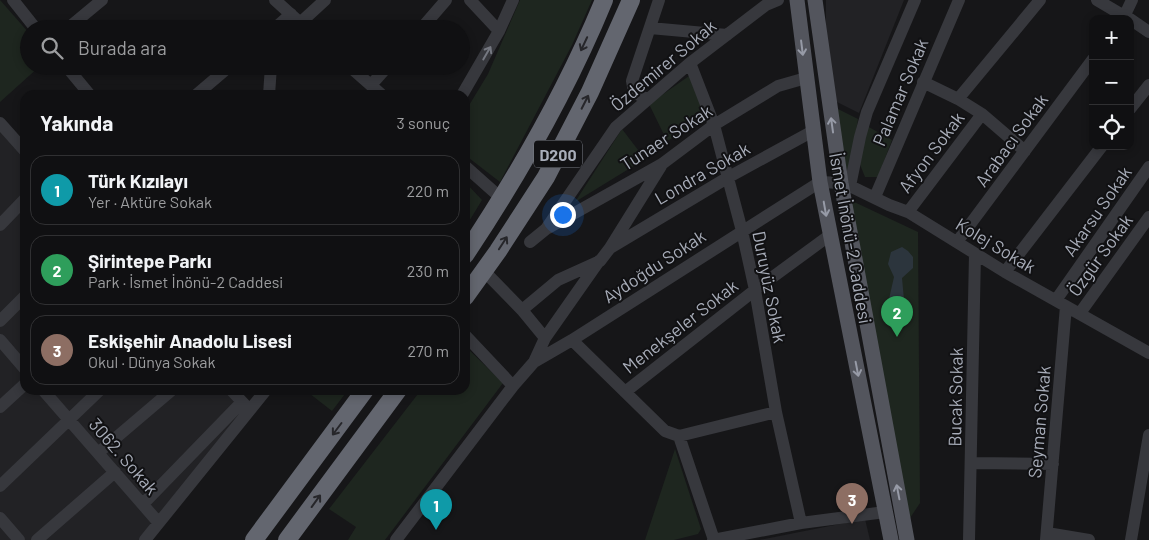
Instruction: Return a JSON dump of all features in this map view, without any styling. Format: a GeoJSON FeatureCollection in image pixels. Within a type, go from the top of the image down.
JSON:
{"type":"FeatureCollection","features":[{"type":"Feature","properties":{"kind":"highway","name":"D200"},"geometry":{"type":"LineString","coordinates":[[470,246],[528,155],[566,83],[604,0]]}},
{"type":"Feature","properties":{"kind":"highway","name":"D200"},"geometry":{"type":"LineString","coordinates":[[470,290],[546,177],[590,92],[631,0]]}},
{"type":"Feature","properties":{"kind":"highway"},"geometry":{"type":"LineString","coordinates":[[254,540],[362,395]]}},
{"type":"Feature","properties":{"kind":"highway"},"geometry":{"type":"LineString","coordinates":[[287,540],[394,395]]}},
{"type":"Feature","properties":{"kind":"main road","name":"İsmet İnönü-2 Caddesi"},"geometry":{"type":"LineString","coordinates":[[797,0],[820,182],[891,540]]}},
{"type":"Feature","properties":{"kind":"main road","name":"İsmet İnönü-2 Caddesi"},"geometry":{"type":"LineString","coordinates":[[815,0],[907,540]]}},
{"type":"Feature","properties":{"kind":"street"},"geometry":{"type":"LineString","coordinates":[[13,0],[29,20]]}},
{"type":"Feature","properties":{"kind":"street"},"geometry":{"type":"LineString","coordinates":[[78,20],[102,0]]}},
{"type":"Feature","properties":{"kind":"street"},"geometry":{"type":"LineString","coordinates":[[275,0],[297,20]]}},
{"type":"Feature","properties":{"kind":"street"},"geometry":{"type":"LineString","coordinates":[[301,20],[325,0]]}},
{"type":"Feature","properties":{"kind":"street"},"geometry":{"type":"LineString","coordinates":[[429,20],[446,0]]}},
{"type":"Feature","properties":{"kind":"street"},"geometry":{"type":"LineString","coordinates":[[470,0],[499,31]]}},
{"type":"Feature","properties":{"kind":"street"},"geometry":{"type":"LineString","coordinates":[[465,90],[499,31],[512,0]]}},
{"type":"Feature","properties":{"kind":"street"},"geometry":{"type":"LineString","coordinates":[[646,99],[634,92],[632,80],[660,0]]}},
{"type":"Feature","properties":{"kind":"street","name":"Özdemirer Sokak"},"geometry":{"type":"LineString","coordinates":[[530,242],[546,229],[616,127],[646,99],[690,63],[766,5],[778,0]]}},
{"type":"Feature","properties":{"kind":"street"},"geometry":{"type":"LineString","coordinates":[[846,184],[867,112],[915,0]]}},
{"type":"Feature","properties":{"kind":"street","name":"Palamar Sokak"},"geometry":{"type":"LineString","coordinates":[[875,197],[959,0]]}},
{"type":"Feature","properties":{"kind":"street"},"geometry":{"type":"LineString","coordinates":[[958,99],[1040,0]]}},
{"type":"Feature","properties":{"kind":"street"},"geometry":{"type":"LineString","coordinates":[[1096,0],[1122,15]]}},
{"type":"Feature","properties":{"kind":"street"},"geometry":{"type":"LineString","coordinates":[[1128,15],[1132,0]]}},
{"type":"Feature","properties":{"kind":"street"},"geometry":{"type":"LineString","coordinates":[[1134,22],[1149,32]]}},
{"type":"Feature","properties":{"kind":"street"},"geometry":{"type":"LineString","coordinates":[[650,28],[727,35]]}},
{"type":"Feature","properties":{"kind":"street","name":"Arabacı Sokak"},"geometry":{"type":"LineString","coordinates":[[958,242],[1092,60]]}},
{"type":"Feature","properties":{"kind":"street","name":"Duruyüz Sokak"},"geometry":{"type":"LineString","coordinates":[[690,63],[714,125],[742,230],[755,290],[776,412],[801,523]]}},
{"type":"Feature","properties":{"kind":"street"},"geometry":{"type":"LineString","coordinates":[[73,75],[86,90]]}},
{"type":"Feature","properties":{"kind":"street"},"geometry":{"type":"LineString","coordinates":[[202,90],[219,75]]}},
{"type":"Feature","properties":{"kind":"street"},"geometry":{"type":"LineString","coordinates":[[269,90],[270,75]]}},
{"type":"Feature","properties":{"kind":"street"},"geometry":{"type":"LineString","coordinates":[[359,75],[376,90]]}},
{"type":"Feature","properties":{"kind":"street"},"geometry":{"type":"LineString","coordinates":[[371,86],[380,75]]}},
{"type":"Feature","properties":{"kind":"street","name":"Tunaer Sokak"},"geometry":{"type":"LineString","coordinates":[[546,229],[662,164],[714,125],[778,86],[806,78]]}},
{"type":"Feature","properties":{"kind":"street"},"geometry":{"type":"LineString","coordinates":[[923,82],[958,99],[982,114],[1025,151]]}},
{"type":"Feature","properties":{"kind":"street"},"geometry":{"type":"LineString","coordinates":[[1133,105],[1149,85]]}},
{"type":"Feature","properties":{"kind":"street","name":"Afyon Sokak"},"geometry":{"type":"LineString","coordinates":[[908,212],[982,114]]}},
{"type":"Feature","properties":{"kind":"street"},"geometry":{"type":"LineString","coordinates":[[0,123],[20,146]]}},
{"type":"Feature","properties":{"kind":"street","name":"Londra Sokak"},"geometry":{"type":"LineString","coordinates":[[610,248],[727,178],[813,131]]}},
{"type":"Feature","properties":{"kind":"street"},"geometry":{"type":"LineString","coordinates":[[1005,272],[1099,150]]}},
{"type":"Feature","properties":{"kind":"street","name":"Londra Sokak"},"geometry":{"type":"LineString","coordinates":[[522,310],[558,280],[600,261],[662,164]]}},
{"type":"Feature","properties":{"kind":"street","name":"Akarsu Sokak"},"geometry":{"type":"LineString","coordinates":[[1061,303],[1149,167]]}},
{"type":"Feature","properties":{"kind":"street"},"geometry":{"type":"LineString","coordinates":[[470,170],[502,198]]}},
{"type":"Feature","properties":{"kind":"street","name":"Kolej Sokak"},"geometry":{"type":"LineString","coordinates":[[820,182],[846,184],[908,212],[1005,272],[1149,353]]}},
{"type":"Feature","properties":{"kind":"street","name":"Aydoğdu Sokak"},"geometry":{"type":"LineString","coordinates":[[396,540],[512,386],[534,362],[572,340],[820,182]]}},
{"type":"Feature","properties":{"kind":"street"},"geometry":{"type":"LineString","coordinates":[[0,225],[20,204]]}},
{"type":"Feature","properties":{"kind":"street","name":"Özgür Sokak"},"geometry":{"type":"LineString","coordinates":[[1080,313],[1149,217]]}},
{"type":"Feature","properties":{"kind":"street","name":"Menekşeler Sokak"},"geometry":{"type":"LineString","coordinates":[[625,392],[755,290],[830,235]]}},
{"type":"Feature","properties":{"kind":"street","name":"Bucak Sokak"},"geometry":{"type":"LineString","coordinates":[[969,540],[975,254]]}},
{"type":"Feature","properties":{"kind":"street"},"geometry":{"type":"LineString","coordinates":[[534,362],[545,338],[600,261]]}},
{"type":"Feature","properties":{"kind":"street"},"geometry":{"type":"LineString","coordinates":[[484,271],[522,310],[545,338]]}},
{"type":"Feature","properties":{"kind":"street"},"geometry":{"type":"LineString","coordinates":[[0,321],[20,301]]}},
{"type":"Feature","properties":{"kind":"street","name":"Seyman Sokak"},"geometry":{"type":"LineString","coordinates":[[1047,536],[1053,464],[1061,303]]}},
{"type":"Feature","properties":{"kind":"street"},"geometry":{"type":"LineString","coordinates":[[0,340],[20,363]]}},
{"type":"Feature","properties":{"kind":"street"},"geometry":{"type":"LineString","coordinates":[[470,340],[512,386]]}},
{"type":"Feature","properties":{"kind":"street"},"geometry":{"type":"LineString","coordinates":[[572,340],[665,431],[679,436],[776,412]]}},
{"type":"Feature","properties":{"kind":"street"},"geometry":{"type":"LineString","coordinates":[[0,407],[20,389]]}},
{"type":"Feature","properties":{"kind":"street","name":"3062. Sokak"},"geometry":{"type":"LineString","coordinates":[[48,395],[158,522]]}},
{"type":"Feature","properties":{"kind":"street"},"geometry":{"type":"LineString","coordinates":[[0,486],[95,395]]}},
{"type":"Feature","properties":{"kind":"street"},"geometry":{"type":"LineString","coordinates":[[98,453],[166,395]]}},
{"type":"Feature","properties":{"kind":"street"},"geometry":{"type":"LineString","coordinates":[[236,395],[246,406]]}},
{"type":"Feature","properties":{"kind":"street"},"geometry":{"type":"LineString","coordinates":[[143,504],[260,395]]}},
{"type":"Feature","properties":{"kind":"street"},"geometry":{"type":"LineString","coordinates":[[145,540],[246,406]]}},
{"type":"Feature","properties":{"kind":"street"},"geometry":{"type":"LineString","coordinates":[[1131,540],[1149,434]]}},
{"type":"Feature","properties":{"kind":"street"},"geometry":{"type":"LineString","coordinates":[[679,436],[713,540],[801,523],[885,512]]}},
{"type":"Feature","properties":{"kind":"street"},"geometry":{"type":"LineString","coordinates":[[971,463],[1053,464]]}},
{"type":"Feature","properties":{"kind":"street"},"geometry":{"type":"LineString","coordinates":[[38,540],[115,472]]}},
{"type":"Feature","properties":{"kind":"street"},"geometry":{"type":"LineString","coordinates":[[0,518],[19,540]]}},
{"type":"Feature","properties":{"kind":"street"},"geometry":{"type":"LineString","coordinates":[[1047,536],[1088,540]]}},
{"type":"Feature","properties":{"kind":"shaded area"},"geometry":{"type":"Polygon","coordinates":[[[0,0],[20,23],[20,75],[30,75],[0,102],[0,0]]]}},
{"type":"Feature","properties":{"kind":"shaded area"},"geometry":{"type":"Polygon","coordinates":[[[520,0],[592,0],[572,45],[500,182],[470,159],[470,104],[488,74],[520,0]]]}},
{"type":"Feature","properties":{"kind":"shaded area"},"geometry":{"type":"Polygon","coordinates":[[[826,0],[904,0],[859,113],[833,100],[826,26],[826,0]]]}},
{"type":"Feature","properties":{"kind":"shaded area"},"geometry":{"type":"Polygon","coordinates":[[[689,76],[706,119],[667,141],[649,104],[689,76]]]}},
{"type":"Feature","properties":{"kind":"shaded area"},"geometry":{"type":"Polygon","coordinates":[[[836,108],[858,119],[850,168],[847,172],[836,108]]]}},
{"type":"Feature","properties":{"kind":"shaded area"},"geometry":{"type":"Polygon","coordinates":[[[0,124],[20,147],[20,395],[230,395],[244,410],[141,540],[0,540],[0,124]]]}},
{"type":"Feature","properties":{"kind":"shaded area"},"geometry":{"type":"Polygon","coordinates":[[[867,126],[892,140],[878,177],[865,177],[859,162],[867,126]]]}},
{"type":"Feature","properties":{"kind":"shaded area"},"geometry":{"type":"Polygon","coordinates":[[[622,129],[645,159],[575,202],[622,129]]]}},
{"type":"Feature","properties":{"kind":"shaded area"},"geometry":{"type":"Polygon","coordinates":[[[470,187],[482,200],[470,220],[470,187]]]}},
{"type":"Feature","properties":{"kind":"shaded area"},"geometry":{"type":"Polygon","coordinates":[[[850,200],[918,232],[920,503],[910,518],[850,200]]]}},
{"type":"Feature","properties":{"kind":"shaded area"},"geometry":{"type":"Polygon","coordinates":[[[902,247],[913,257],[913,268],[902,278],[904,300],[889,299],[894,277],[888,264],[891,252],[902,247]]]}},
{"type":"Feature","properties":{"kind":"shaded area"},"geometry":{"type":"Polygon","coordinates":[[[470,351],[503,383],[385,540],[348,540],[356,527],[329,509],[417,395],[470,395],[470,351]]]}},
{"type":"Feature","properties":{"kind":"shaded area"},"geometry":{"type":"Polygon","coordinates":[[[311,395],[344,395],[332,411],[311,395]]]}},
{"type":"Feature","properties":{"kind":"shaded area"},"geometry":{"type":"Polygon","coordinates":[[[675,449],[701,529],[698,534],[674,540],[645,540],[675,449]]]}},
{"type":"Feature","properties":{"kind":"shaded area"},"geometry":{"type":"Polygon","coordinates":[[[865,519],[870,540],[759,540],[865,519]]]}},
{"type":"Feature","properties":{"kind":"place","name":"Şirintepe Parkı"},"geometry":{"type":"Point","coordinates":[897,337]}},
{"type":"Feature","properties":{"kind":"place","name":"Eskişehir Anadolu Lisesi"},"geometry":{"type":"Point","coordinates":[852,524]}},
{"type":"Feature","properties":{"kind":"place","name":"Türk Kızılayı"},"geometry":{"type":"Point","coordinates":[436,530]}}]}
